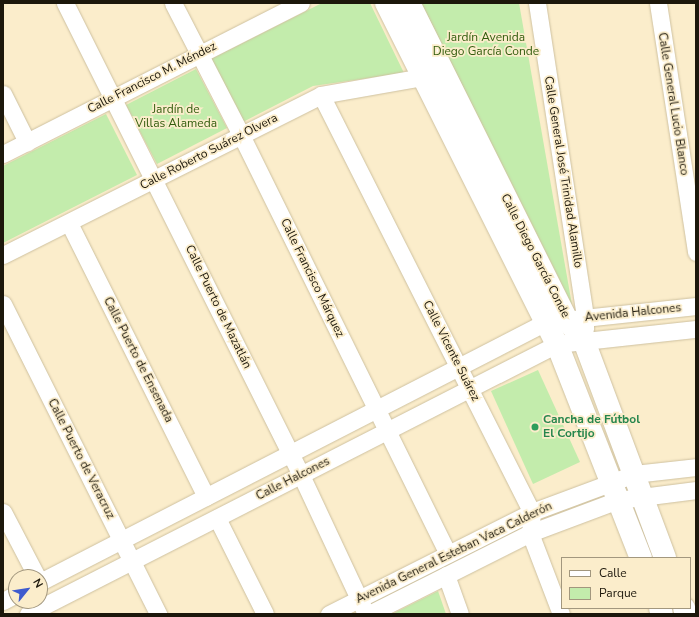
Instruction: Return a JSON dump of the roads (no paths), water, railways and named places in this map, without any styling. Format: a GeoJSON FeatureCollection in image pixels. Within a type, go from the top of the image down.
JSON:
{"type":"FeatureCollection","features":[{"type":"Feature","properties":{"kind":"street","name":"Calle Puerto de Mazatlán"},"geometry":{"type":"LineString","coordinates":[[65,3],[155,180],[301,475],[365,609]]}},
{"type":"Feature","properties":{"kind":"street","name":"Calle Francisco Márquez"},"geometry":{"type":"LineString","coordinates":[[173,3],[241,135],[448,554]]}},
{"type":"Feature","properties":{"kind":"street","name":"Calle Francisco M. Méndez"},"geometry":{"type":"LineString","coordinates":[[3,154],[200,54],[283,7],[301,3]]}},
{"type":"Feature","properties":{"kind":"street","name":"Calle Diego García Conde"},"geometry":{"type":"LineString","coordinates":[[386,3],[423,77],[566,320],[584,342],[665,557]]}},
{"type":"Feature","properties":{"kind":"street","name":"Calle Diego García Conde"},"geometry":{"type":"LineString","coordinates":[[409,3],[566,320],[557,344],[640,557]]}},
{"type":"Feature","properties":{"kind":"street","name":"Calle General José Trinidad Alamillo"},"geometry":{"type":"LineString","coordinates":[[537,3],[566,320]]}},
{"type":"Feature","properties":{"kind":"street","name":"Calle General Lucio Blanco"},"geometry":{"type":"LineString","coordinates":[[658,3],[696,252]]}},
{"type":"Feature","properties":{"kind":"street","name":"Calle Roberto Suárez Olvera"},"geometry":{"type":"LineString","coordinates":[[3,255],[155,180],[321,95],[423,77]]}},
{"type":"Feature","properties":{"kind":"street"},"geometry":{"type":"LineString","coordinates":[[3,94],[27,142]]}},
{"type":"Feature","properties":{"kind":"street","name":"Calle Vicente Suárez"},"geometry":{"type":"LineString","coordinates":[[321,95],[532,512]]}},
{"type":"Feature","properties":{"kind":"street","name":"Calle Puerto de Ensenada"},"geometry":{"type":"LineString","coordinates":[[69,223],[206,497]]}},
{"type":"Feature","properties":{"kind":"street","name":"Calle Puerto de Veracruz"},"geometry":{"type":"LineString","coordinates":[[3,304],[158,614]]}},
{"type":"Feature","properties":{"kind":"street","name":"Avenida Halcones"},"geometry":{"type":"LineString","coordinates":[[566,320],[696,306]]}},
{"type":"Feature","properties":{"kind":"street","name":"Calle Halcones"},"geometry":{"type":"LineString","coordinates":[[48,579],[458,367],[566,320]]}},
{"type":"Feature","properties":{"kind":"street","name":"Avenida Halcones"},"geometry":{"type":"LineString","coordinates":[[557,344],[696,329]]}},
{"type":"Feature","properties":{"kind":"street","name":"Calle Halcones"},"geometry":{"type":"LineString","coordinates":[[28,614],[53,608],[132,561],[557,344]]}},
{"type":"Feature","properties":{"kind":"street","name":"Avenida General Esteban Vaca Calderón"},"geometry":{"type":"LineString","coordinates":[[329,614],[365,609],[446,575],[614,491],[634,474],[696,467]]}},
{"type":"Feature","properties":{"kind":"street","name":"Avenida General Esteban Vaca Calderón"},"geometry":{"type":"LineString","coordinates":[[365,609],[448,554],[532,512],[614,491],[642,497],[696,490]]}},
{"type":"Feature","properties":{"kind":"street"},"geometry":{"type":"LineString","coordinates":[[3,512],[32,569]]}},
{"type":"Feature","properties":{"kind":"street"},"geometry":{"type":"LineString","coordinates":[[532,512],[530,533],[560,614]]}},
{"type":"Feature","properties":{"kind":"street"},"geometry":{"type":"LineString","coordinates":[[217,518],[265,614]]}},
{"type":"Feature","properties":{"kind":"street"},"geometry":{"type":"LineString","coordinates":[[446,575],[460,614]]}},
{"type":"Feature","properties":{"kind":"street"},"geometry":{"type":"LineString","coordinates":[[48,598],[53,608]]}},
{"type":"Feature","properties":{"kind":"place","name":"Cancha de Fútbol El Cortijo"},"geometry":{"type":"Point","coordinates":[535,427]}},
{"type":"Feature","properties":{"kind":"park label","name":"Jardín Avenida Diego García Conde"},"geometry":{"type":"Point","coordinates":[486,45]}},
{"type":"Feature","properties":{"kind":"park label","name":"Jardín de Villas Alameda"},"geometry":{"type":"Point","coordinates":[176,117]}}]}
